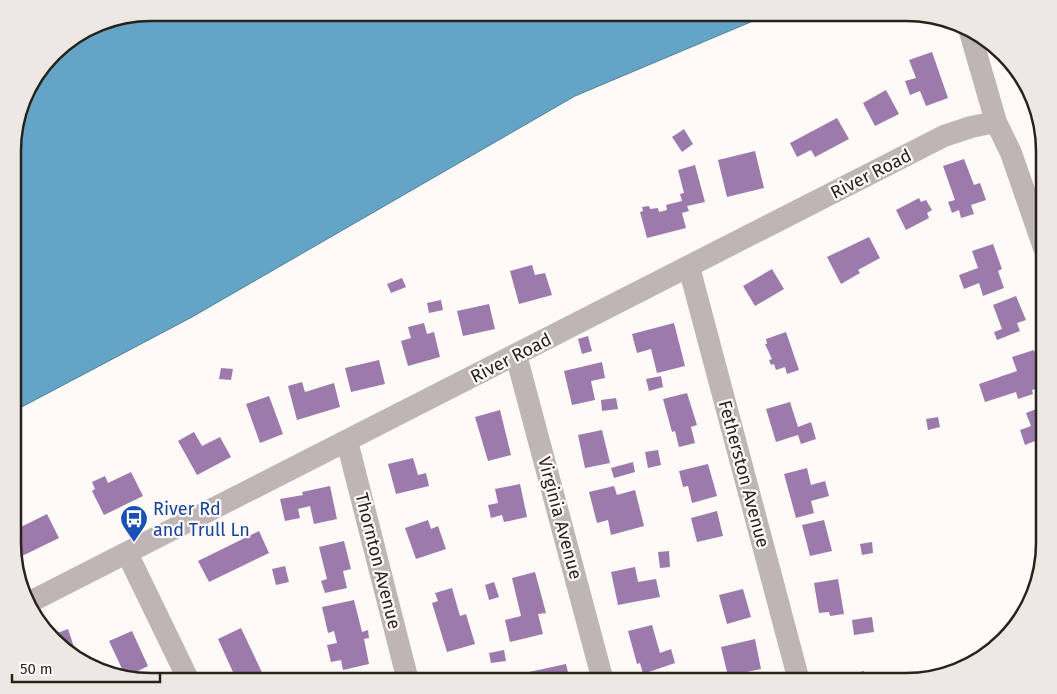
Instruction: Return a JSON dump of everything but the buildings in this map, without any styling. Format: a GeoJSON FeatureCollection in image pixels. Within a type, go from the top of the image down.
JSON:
{"type":"FeatureCollection","features":[{"type":"Feature","properties":{"kind":"street"},"geometry":{"type":"LineString","coordinates":[[972,40],[996,122],[1012,152],[1035,221]]}},
{"type":"Feature","properties":{"kind":"street","name":"River Road"},"geometry":{"type":"LineString","coordinates":[[35,600],[944,136],[971,127],[996,122]]}},
{"type":"Feature","properties":{"kind":"street","name":"Fetherston Avenue"},"geometry":{"type":"LineString","coordinates":[[689,267],[797,672]]}},
{"type":"Feature","properties":{"kind":"street","name":"Virginia Avenue"},"geometry":{"type":"LineString","coordinates":[[516,355],[601,672]]}},
{"type":"Feature","properties":{"kind":"street","name":"Thornton Avenue"},"geometry":{"type":"LineString","coordinates":[[347,441],[406,673]]}},
{"type":"Feature","properties":{"kind":"street"},"geometry":{"type":"LineString","coordinates":[[128,553],[185,673]]}},
{"type":"Feature","properties":{"kind":"water"},"geometry":{"type":"Polygon","coordinates":[[[753,21],[575,96],[192,317],[21,407],[22,135],[31,102],[43,79],[59,59],[86,39],[118,26],[143,22],[753,21]]]}},
{"type":"Feature","properties":{"kind":"place","name":"River Rd and Trull Ln"},"geometry":{"type":"Point","coordinates":[134,543]}}]}
